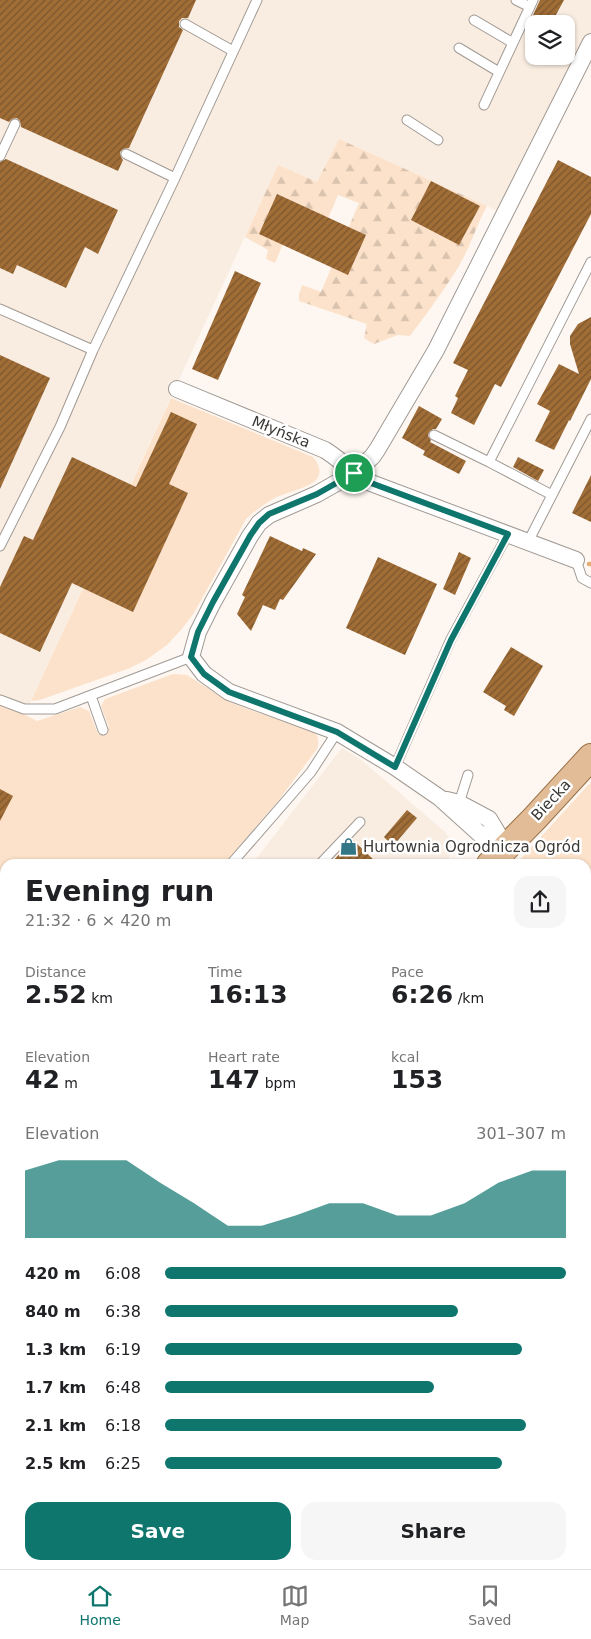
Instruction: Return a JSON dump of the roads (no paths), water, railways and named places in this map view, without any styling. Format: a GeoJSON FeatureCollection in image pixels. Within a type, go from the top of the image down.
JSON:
{"type":"FeatureCollection","features":[{"type":"Feature","properties":{"kind":"main road","name":"Biecka"},"geometry":{"type":"LineString","coordinates":[[498,856],[591,757]]}},
{"type":"Feature","properties":{"kind":"street"},"geometry":{"type":"LineString","coordinates":[[498,856],[481,835],[440,798],[395,767],[337,732],[229,692],[204,674],[191,657],[198,632],[213,602],[259,523],[269,514],[317,494],[354,473],[377,450],[436,350],[591,42]]}},
{"type":"Feature","properties":{"kind":"street","name":"Młyńska"},"geometry":{"type":"LineString","coordinates":[[177,389],[325,450],[354,473],[371,483],[576,560]]}},
{"type":"Feature","properties":{"kind":"street"},"geometry":{"type":"LineString","coordinates":[[440,798],[459,803],[489,819],[498,856]]}},
{"type":"Feature","properties":{"kind":"lane"},"geometry":{"type":"LineString","coordinates":[[484,105],[531,4],[516,0]]}},
{"type":"Feature","properties":{"kind":"lane"},"geometry":{"type":"LineString","coordinates":[[0,546],[60,427],[93,350],[175,178],[255,1]]}},
{"type":"Feature","properties":{"kind":"lane"},"geometry":{"type":"LineString","coordinates":[[474,20],[513,43]]}},
{"type":"Feature","properties":{"kind":"lane"},"geometry":{"type":"LineString","coordinates":[[185,24],[233,51]]}},
{"type":"Feature","properties":{"kind":"lane"},"geometry":{"type":"LineString","coordinates":[[459,48],[499,72]]}},
{"type":"Feature","properties":{"kind":"lane"},"geometry":{"type":"LineString","coordinates":[[407,120],[438,140]]}},
{"type":"Feature","properties":{"kind":"lane"},"geometry":{"type":"LineString","coordinates":[[0,156],[14,124]]}},
{"type":"Feature","properties":{"kind":"lane"},"geometry":{"type":"LineString","coordinates":[[126,154],[175,178]]}},
{"type":"Feature","properties":{"kind":"lane"},"geometry":{"type":"LineString","coordinates":[[489,462],[591,262]]}},
{"type":"Feature","properties":{"kind":"lane"},"geometry":{"type":"LineString","coordinates":[[0,309],[93,350]]}},
{"type":"Feature","properties":{"kind":"lane"},"geometry":{"type":"LineString","coordinates":[[528,542],[591,419]]}},
{"type":"Feature","properties":{"kind":"lane"},"geometry":{"type":"LineString","coordinates":[[434,435],[552,495]]}},
{"type":"Feature","properties":{"kind":"lane"},"geometry":{"type":"LineString","coordinates":[[395,767],[451,640],[508,534]]}},
{"type":"Feature","properties":{"kind":"lane","name":"Młyńska"},"geometry":{"type":"LineString","coordinates":[[576,560],[582,578],[591,583]]}},
{"type":"Feature","properties":{"kind":"lane"},"geometry":{"type":"LineString","coordinates":[[0,700],[24,709],[55,709],[191,657]]}},
{"type":"Feature","properties":{"kind":"lane"},"geometry":{"type":"LineString","coordinates":[[91,696],[103,730]]}},
{"type":"Feature","properties":{"kind":"lane"},"geometry":{"type":"LineString","coordinates":[[234,859],[311,772],[337,732]]}},
{"type":"Feature","properties":{"kind":"lane"},"geometry":{"type":"LineString","coordinates":[[459,803],[468,775]]}},
{"type":"Feature","properties":{"kind":"lane"},"geometry":{"type":"LineString","coordinates":[[325,859],[360,822]]}},
{"type":"Feature","properties":{"kind":"place","name":"Hurtownia Ogrodnicza Ogród"},"geometry":{"type":"Point","coordinates":[349,847]}}]}
